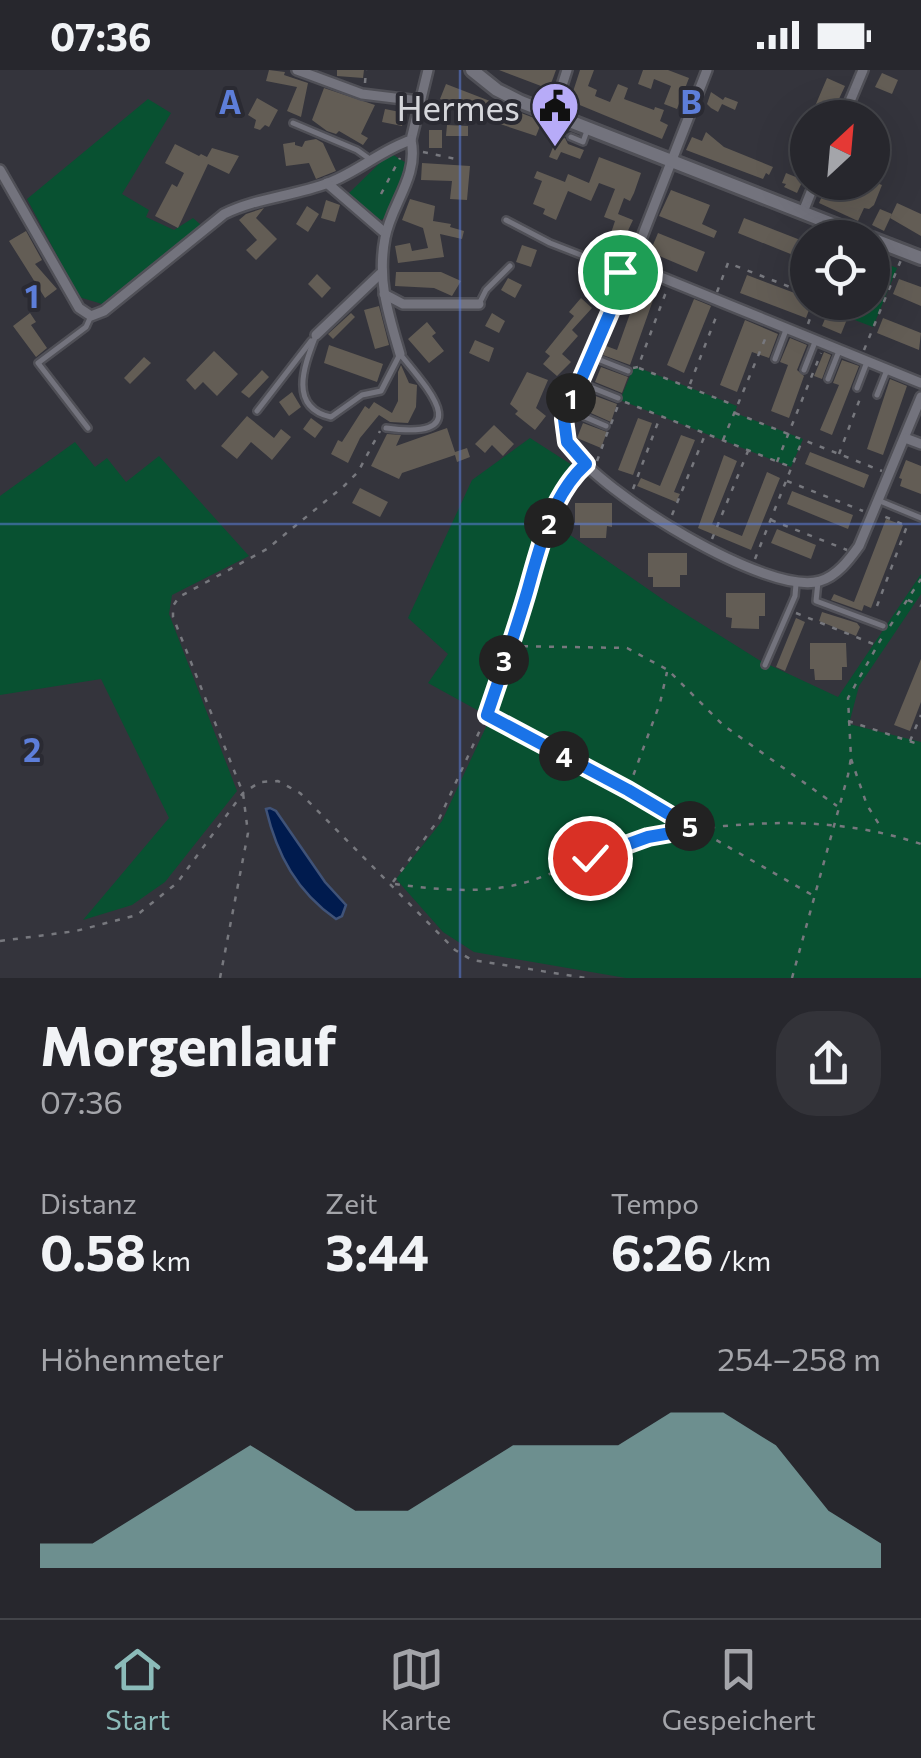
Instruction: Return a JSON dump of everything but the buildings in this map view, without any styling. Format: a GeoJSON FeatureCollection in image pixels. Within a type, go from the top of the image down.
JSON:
{"type":"FeatureCollection","features":[{"type":"Feature","properties":{"kind":"street"},"geometry":{"type":"LineString","coordinates":[[297,70],[362,94],[419,101]]}},
{"type":"Feature","properties":{"kind":"street"},"geometry":{"type":"LineString","coordinates":[[400,354],[380,274],[385,233],[413,165],[411,140],[428,70]]}},
{"type":"Feature","properties":{"kind":"street"},"geometry":{"type":"LineString","coordinates":[[472,70],[497,90],[553,114],[824,220]]}},
{"type":"Feature","properties":{"kind":"street"},"geometry":{"type":"LineString","coordinates":[[553,114],[567,70]]}},
{"type":"Feature","properties":{"kind":"street"},"geometry":{"type":"LineString","coordinates":[[707,70],[629,269],[566,409],[567,442],[589,466],[630,498],[709,548],[751,569],[796,584],[818,582],[830,577],[854,553],[875,514],[921,397]]}},
{"type":"Feature","properties":{"kind":"street"},"geometry":{"type":"LineString","coordinates":[[850,100],[863,70]]}},
{"type":"Feature","properties":{"kind":"street"},"geometry":{"type":"LineString","coordinates":[[0,170],[79,308],[91,316],[104,312],[224,214],[242,204],[298,194],[411,140]]}},
{"type":"Feature","properties":{"kind":"street"},"geometry":{"type":"LineString","coordinates":[[327,183],[385,233]]}},
{"type":"Feature","properties":{"kind":"street"},"geometry":{"type":"LineString","coordinates":[[803,212],[808,200]]}},
{"type":"Feature","properties":{"kind":"street"},"geometry":{"type":"LineString","coordinates":[[890,246],[921,258]]}},
{"type":"Feature","properties":{"kind":"street"},"geometry":{"type":"LineString","coordinates":[[629,269],[671,281],[921,383]]}},
{"type":"Feature","properties":{"kind":"street"},"geometry":{"type":"LineString","coordinates":[[316,335],[380,274]]}},
{"type":"Feature","properties":{"kind":"street"},"geometry":{"type":"LineString","coordinates":[[384,294],[403,304],[478,304]]}},
{"type":"Feature","properties":{"kind":"street"},"geometry":{"type":"LineString","coordinates":[[905,438],[921,444]]}},
{"type":"Feature","properties":{"kind":"lane"},"geometry":{"type":"LineString","coordinates":[[553,114],[548,128],[562,134]]}},
{"type":"Feature","properties":{"kind":"lane"},"geometry":{"type":"LineString","coordinates":[[293,123],[357,150],[370,160]]}},
{"type":"Feature","properties":{"kind":"lane"},"geometry":{"type":"LineString","coordinates":[[571,137],[583,142],[588,127]]}},
{"type":"Feature","properties":{"kind":"lane"},"geometry":{"type":"LineString","coordinates":[[506,220],[550,243],[629,269]]}},
{"type":"Feature","properties":{"kind":"lane"},"geometry":{"type":"LineString","coordinates":[[478,304],[510,266]]}},
{"type":"Feature","properties":{"kind":"lane"},"geometry":{"type":"LineString","coordinates":[[88,428],[38,363],[86,327],[91,316]]}},
{"type":"Feature","properties":{"kind":"lane"},"geometry":{"type":"LineString","coordinates":[[775,359],[788,328]]}},
{"type":"Feature","properties":{"kind":"lane"},"geometry":{"type":"LineString","coordinates":[[316,335],[304,369],[302,392],[310,407],[323,415],[338,414],[362,395],[381,391],[400,354],[435,397],[441,411],[438,421],[427,428],[411,432],[386,428]]}},
{"type":"Feature","properties":{"kind":"lane"},"geometry":{"type":"LineString","coordinates":[[257,411],[316,335]]}},
{"type":"Feature","properties":{"kind":"lane"},"geometry":{"type":"LineString","coordinates":[[804,370],[821,341]]}},
{"type":"Feature","properties":{"kind":"lane"},"geometry":{"type":"LineString","coordinates":[[828,379],[840,348]]}},
{"type":"Feature","properties":{"kind":"lane"},"geometry":{"type":"LineString","coordinates":[[590,356],[628,370]]}},
{"type":"Feature","properties":{"kind":"lane"},"geometry":{"type":"LineString","coordinates":[[857,388],[864,358]]}},
{"type":"Feature","properties":{"kind":"lane"},"geometry":{"type":"LineString","coordinates":[[878,395],[888,368]]}},
{"type":"Feature","properties":{"kind":"lane"},"geometry":{"type":"LineString","coordinates":[[578,382],[619,399]]}},
{"type":"Feature","properties":{"kind":"lane"},"geometry":{"type":"LineString","coordinates":[[566,409],[606,426]]}},
{"type":"Feature","properties":{"kind":"lane"},"geometry":{"type":"LineString","coordinates":[[880,500],[921,518]]}},
{"type":"Feature","properties":{"kind":"lane"},"geometry":{"type":"LineString","coordinates":[[818,582],[816,602],[883,626]]}},
{"type":"Feature","properties":{"kind":"lane"},"geometry":{"type":"LineString","coordinates":[[765,665],[796,584]]}},
{"type":"Feature","properties":{"kind":"path"},"geometry":{"type":"LineString","coordinates":[[364,87],[366,70]]}},
{"type":"Feature","properties":{"kind":"path"},"geometry":{"type":"LineString","coordinates":[[423,152],[456,159]]}},
{"type":"Feature","properties":{"kind":"path"},"geometry":{"type":"LineString","coordinates":[[381,194],[400,158]]}},
{"type":"Feature","properties":{"kind":"path"},"geometry":{"type":"LineString","coordinates":[[864,358],[904,251]]}},
{"type":"Feature","properties":{"kind":"path"},"geometry":{"type":"LineString","coordinates":[[689,387],[728,263],[790,287]]}},
{"type":"Feature","properties":{"kind":"path"},"geometry":{"type":"LineString","coordinates":[[638,367],[671,281]]}},
{"type":"Feature","properties":{"kind":"path"},"geometry":{"type":"LineString","coordinates":[[804,334],[809,320]]}},
{"type":"Feature","properties":{"kind":"path"},"geometry":{"type":"LineString","coordinates":[[723,441],[772,322]]}},
{"type":"Feature","properties":{"kind":"path"},"geometry":{"type":"LineString","coordinates":[[777,462],[821,341]]}},
{"type":"Feature","properties":{"kind":"path"},"geometry":{"type":"LineString","coordinates":[[627,383],[634,366],[737,406]]}},
{"type":"Feature","properties":{"kind":"path"},"geometry":{"type":"LineString","coordinates":[[838,454],[866,384]]}},
{"type":"Feature","properties":{"kind":"path"},"geometry":{"type":"LineString","coordinates":[[392,883],[439,819],[487,715],[528,589],[538,545],[574,474],[589,466],[619,399],[790,468]]}},
{"type":"Feature","properties":{"kind":"path"},"geometry":{"type":"LineString","coordinates":[[734,413],[891,474]]}},
{"type":"Feature","properties":{"kind":"path"},"geometry":{"type":"LineString","coordinates":[[630,498],[660,416]]}},
{"type":"Feature","properties":{"kind":"path"},"geometry":{"type":"LineString","coordinates":[[220,978],[248,833],[243,793],[172,606],[179,597],[267,549],[344,486],[358,472],[381,430],[386,428]]}},
{"type":"Feature","properties":{"kind":"path"},"geometry":{"type":"LineString","coordinates":[[668,525],[705,434]]}},
{"type":"Feature","properties":{"kind":"path"},"geometry":{"type":"LineString","coordinates":[[751,569],[802,439]]}},
{"type":"Feature","properties":{"kind":"path"},"geometry":{"type":"LineString","coordinates":[[709,548],[748,451]]}},
{"type":"Feature","properties":{"kind":"path"},"geometry":{"type":"LineString","coordinates":[[786,480],[907,526],[876,606]]}},
{"type":"Feature","properties":{"kind":"path"},"geometry":{"type":"LineString","coordinates":[[770,519],[854,553]]}},
{"type":"Feature","properties":{"kind":"path"},"geometry":{"type":"LineString","coordinates":[[883,831],[867,805],[851,758],[848,698],[921,579]]}},
{"type":"Feature","properties":{"kind":"path"},"geometry":{"type":"LineString","coordinates":[[907,600],[921,606]]}},
{"type":"Feature","properties":{"kind":"path"},"geometry":{"type":"LineString","coordinates":[[788,611],[877,645]]}},
{"type":"Feature","properties":{"kind":"path"},"geometry":{"type":"LineString","coordinates":[[508,646],[627,648],[668,670],[723,725],[839,808]]}},
{"type":"Feature","properties":{"kind":"path"},"geometry":{"type":"LineString","coordinates":[[628,790],[668,670]]}},
{"type":"Feature","properties":{"kind":"path"},"geometry":{"type":"LineString","coordinates":[[487,715],[814,896]]}},
{"type":"Feature","properties":{"kind":"path"},"geometry":{"type":"LineString","coordinates":[[910,742],[921,715]]}},
{"type":"Feature","properties":{"kind":"path"},"geometry":{"type":"LineString","coordinates":[[848,721],[921,745]]}},
{"type":"Feature","properties":{"kind":"path"},"geometry":{"type":"LineString","coordinates":[[792,978],[851,758]]}},
{"type":"Feature","properties":{"kind":"path"},"geometry":{"type":"LineString","coordinates":[[0,941],[76,931],[137,914],[177,883],[243,793],[260,782],[278,781],[300,793],[392,883],[440,937],[472,960],[586,978]]}},
{"type":"Feature","properties":{"kind":"path"},"geometry":{"type":"LineString","coordinates":[[392,883],[432,889],[498,887],[529,882],[648,837],[781,821],[883,831],[921,844]]}},
{"type":"Feature","properties":{"kind":"green space"},"geometry":{"type":"Polygon","coordinates":[[[148,99],[171,113],[122,194],[149,210],[146,217],[174,230],[193,218],[201,225],[102,304],[79,297],[27,199],[148,99]]]}},
{"type":"Feature","properties":{"kind":"green space"},"geometry":{"type":"Polygon","coordinates":[[[390,153],[408,164],[386,218],[380,220],[348,194],[390,153]]]}},
{"type":"Feature","properties":{"kind":"green space"},"geometry":{"type":"Polygon","coordinates":[[[890,265],[897,268],[890,285],[890,265]]]}},
{"type":"Feature","properties":{"kind":"green space"},"geometry":{"type":"Polygon","coordinates":[[[855,320],[876,320],[873,327],[855,320]]]}},
{"type":"Feature","properties":{"kind":"green space"},"geometry":{"type":"Polygon","coordinates":[[[634,366],[737,406],[735,413],[803,439],[791,467],[620,400],[634,366]]]}},
{"type":"Feature","properties":{"kind":"green space"},"geometry":{"type":"Polygon","coordinates":[[[530,438],[572,465],[550,521],[759,660],[838,697],[921,574],[921,594],[859,686],[849,724],[921,742],[921,978],[626,978],[474,952],[443,932],[396,879],[442,821],[493,712],[477,710],[428,683],[448,654],[408,618],[472,480],[530,438]]]}},
{"type":"Feature","properties":{"kind":"green space"},"geometry":{"type":"Polygon","coordinates":[[[75,442],[95,467],[107,458],[126,482],[159,456],[249,556],[172,595],[169,614],[237,791],[165,882],[132,905],[83,920],[169,818],[101,679],[0,695],[0,496],[75,442]]]}},
{"type":"Feature","properties":{"kind":"water"},"geometry":{"type":"Polygon","coordinates":[[[270,808],[346,905],[342,916],[336,919],[322,908],[290,871],[271,826],[266,809],[270,808]]]}},
{"type":"Feature","properties":{"kind":"place","name":"Hermes"},"geometry":{"type":"Point","coordinates":[555,148]}},
{"type":"Feature","properties":{"kind":"route"},"geometry":{"type":"LineString","coordinates":[[590,858],[648,837],[694,829],[487,715],[528,589],[538,545],[574,474],[586,464],[567,442],[564,419],[627,273],[620,272]]}}]}
